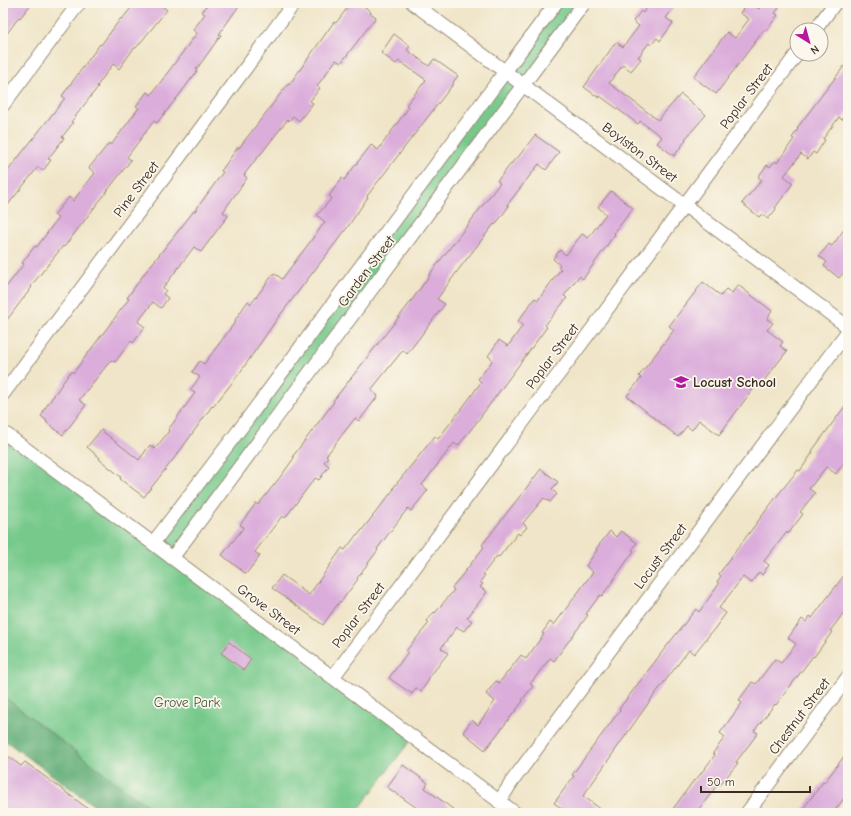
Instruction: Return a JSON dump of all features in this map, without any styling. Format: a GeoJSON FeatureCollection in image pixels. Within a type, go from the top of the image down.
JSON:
{"type":"FeatureCollection","features":[{"type":"Feature","properties":{"kind":"street"},"geometry":{"type":"LineString","coordinates":[[3,105],[79,3]]}},
{"type":"Feature","properties":{"kind":"street","name":"Pine Street"},"geometry":{"type":"LineString","coordinates":[[3,394],[294,3]]}},
{"type":"Feature","properties":{"kind":"street","name":"Boylston Street"},"geometry":{"type":"LineString","coordinates":[[413,3],[848,327]]}},
{"type":"Feature","properties":{"kind":"street","name":"Garden Street"},"geometry":{"type":"LineString","coordinates":[[153,543],[556,3]]}},
{"type":"Feature","properties":{"kind":"street","name":"Garden Street"},"geometry":{"type":"LineString","coordinates":[[172,558],[584,3]]}},
{"type":"Feature","properties":{"kind":"street"},"geometry":{"type":"LineString","coordinates":[[821,22],[835,3]]}},
{"type":"Feature","properties":{"kind":"street","name":"Poplar Street"},"geometry":{"type":"LineString","coordinates":[[333,677],[791,62]]}},
{"type":"Feature","properties":{"kind":"street"},"geometry":{"type":"LineString","coordinates":[[392,223],[412,236]]}},
{"type":"Feature","properties":{"kind":"street","name":"Locust Street"},"geometry":{"type":"LineString","coordinates":[[499,802],[527,761],[848,331]]}},
{"type":"Feature","properties":{"kind":"street","name":"Grove Street"},"geometry":{"type":"LineString","coordinates":[[3,432],[514,813]]}},
{"type":"Feature","properties":{"kind":"street","name":"Chestnut Street"},"geometry":{"type":"LineString","coordinates":[[747,813],[848,677]]}},
{"type":"Feature","properties":{"kind":"green space"},"geometry":{"type":"Polygon","coordinates":[[[558,3],[582,3],[172,554],[156,542],[558,3]]]}},
{"type":"Feature","properties":{"kind":"green space","name":"Grove Park"},"geometry":{"type":"Polygon","coordinates":[[[3,432],[412,738],[356,813],[158,813],[132,795],[3,696],[3,432]]]}},
{"type":"Feature","properties":{"kind":"green space"},"geometry":{"type":"Polygon","coordinates":[[[3,696],[132,795],[158,813],[104,813],[3,739],[3,696]]]}},
{"type":"Feature","properties":{"kind":"building"},"geometry":{"type":"Polygon","coordinates":[[[3,3],[32,3],[20,18],[19,17],[3,39],[3,3]]]}},
{"type":"Feature","properties":{"kind":"building"},"geometry":{"type":"Polygon","coordinates":[[[135,3],[158,3],[167,10],[136,48],[134,48],[119,69],[113,64],[97,86],[98,87],[71,122],[73,123],[48,159],[51,160],[43,171],[38,167],[3,211],[3,177],[65,98],[62,96],[100,44],[101,45],[121,18],[122,19],[135,3]]]}},
{"type":"Feature","properties":{"kind":"building"},"geometry":{"type":"Polygon","coordinates":[[[208,3],[241,3],[219,34],[221,35],[196,70],[197,71],[180,94],[157,123],[154,121],[127,157],[131,160],[64,247],[63,246],[31,286],[32,287],[3,325],[3,291],[24,264],[22,263],[35,246],[37,247],[58,218],[54,215],[69,197],[73,201],[95,173],[89,168],[109,143],[111,145],[139,108],[136,106],[147,92],[151,95],[197,33],[193,30],[205,14],[202,12],[208,3]]]}},
{"type":"Feature","properties":{"kind":"building"},"geometry":{"type":"Polygon","coordinates":[[[351,3],[360,3],[376,17],[341,63],[336,60],[317,86],[320,88],[310,101],[313,103],[299,121],[293,116],[289,121],[288,119],[244,175],[247,178],[223,212],[228,216],[201,252],[194,247],[163,288],[166,290],[163,294],[168,298],[161,308],[153,302],[138,322],[145,327],[133,343],[131,341],[115,362],[111,360],[79,400],[86,405],[63,435],[46,422],[47,421],[41,416],[44,412],[43,411],[71,371],[73,373],[129,299],[127,298],[144,274],[195,211],[223,172],[221,171],[238,147],[239,148],[288,84],[289,85],[334,22],[336,23],[351,3]]]}},
{"type":"Feature","properties":{"kind":"building"},"geometry":{"type":"Polygon","coordinates":[[[650,3],[677,3],[666,18],[673,23],[660,41],[657,38],[651,45],[649,43],[638,57],[641,59],[631,71],[623,65],[609,83],[658,120],[681,94],[706,115],[685,139],[686,140],[674,156],[657,143],[662,137],[640,121],[638,124],[600,96],[599,98],[584,87],[616,42],[623,47],[639,26],[633,21],[641,11],[643,13],[650,3]]]}},
{"type":"Feature","properties":{"kind":"building"},"geometry":{"type":"Polygon","coordinates":[[[747,3],[751,3],[759,9],[763,3],[772,3],[779,8],[775,13],[778,15],[766,31],[764,30],[716,94],[693,77],[727,32],[735,38],[749,19],[740,13],[747,3]]]}},
{"type":"Feature","properties":{"kind":"building"},"geometry":{"type":"Polygon","coordinates":[[[394,34],[410,46],[407,50],[429,66],[434,59],[458,76],[367,196],[368,197],[347,228],[277,319],[239,374],[213,407],[212,406],[144,497],[120,479],[121,477],[87,447],[101,430],[139,460],[150,445],[155,449],[195,393],[190,390],[200,377],[192,372],[200,361],[204,364],[236,321],[235,320],[248,301],[251,304],[274,273],[282,279],[325,222],[317,215],[332,198],[329,196],[342,178],[344,180],[371,145],[378,150],[409,107],[406,105],[426,80],[399,61],[396,64],[381,53],[394,34]]]}},
{"type":"Feature","properties":{"kind":"building"},"geometry":{"type":"Polygon","coordinates":[[[848,61],[848,111],[842,120],[839,117],[823,139],[825,140],[816,154],[813,152],[808,159],[801,154],[784,176],[793,183],[775,208],[776,209],[768,219],[762,214],[759,217],[742,203],[762,180],[758,177],[767,165],[770,167],[775,161],[777,163],[794,139],[792,138],[798,129],[797,128],[848,61]]]}},
{"type":"Feature","properties":{"kind":"building"},"geometry":{"type":"Polygon","coordinates":[[[535,135],[559,152],[546,170],[539,164],[507,205],[509,206],[495,225],[494,224],[459,269],[437,299],[445,304],[407,354],[403,350],[371,390],[378,396],[359,421],[355,418],[326,456],[328,457],[324,462],[329,466],[319,480],[315,478],[285,518],[282,516],[255,552],[260,556],[246,574],[222,555],[244,527],[240,525],[256,503],[258,505],[281,476],[294,458],[293,456],[334,402],[333,401],[406,308],[429,275],[500,183],[497,181],[515,159],[516,160],[535,135]]]}},
{"type":"Feature","properties":{"kind":"building"},"geometry":{"type":"Polygon","coordinates":[[[611,191],[633,208],[583,279],[579,276],[564,296],[567,298],[545,325],[547,327],[476,423],[458,446],[454,443],[422,485],[428,490],[411,511],[408,508],[377,549],[378,550],[357,578],[358,579],[323,625],[272,588],[282,575],[309,595],[342,548],[345,550],[357,534],[358,535],[394,489],[393,488],[435,436],[438,439],[469,399],[481,382],[478,379],[492,361],[492,359],[488,356],[499,340],[508,346],[523,325],[518,321],[535,298],[538,300],[561,269],[558,267],[560,265],[553,259],[560,250],[566,255],[582,234],[588,238],[606,214],[598,207],[611,191]]]}},
{"type":"Feature","properties":{"kind":"building"},"geometry":{"type":"Polygon","coordinates":[[[848,224],[848,267],[839,278],[824,266],[827,262],[819,256],[829,244],[832,246],[848,224]]]}},
{"type":"Feature","properties":{"kind":"building"},"geometry":{"type":"Polygon","coordinates":[[[703,282],[721,296],[726,289],[732,293],[738,285],[772,311],[767,319],[773,323],[767,330],[783,342],[780,346],[787,351],[759,387],[756,385],[719,435],[699,420],[692,430],[687,426],[678,437],[627,396],[641,378],[639,376],[674,330],[669,326],[703,282]]]}},
{"type":"Feature","properties":{"kind":"building"},"geometry":{"type":"Polygon","coordinates":[[[848,402],[848,457],[836,474],[826,467],[809,489],[815,493],[800,512],[803,514],[788,534],[787,532],[764,561],[769,565],[762,575],[759,572],[751,583],[743,577],[719,608],[726,613],[694,654],[689,650],[652,698],[583,796],[606,813],[569,813],[554,803],[574,776],[572,775],[620,710],[619,709],[666,647],[696,609],[699,612],[719,584],[717,582],[721,576],[719,574],[777,496],[798,470],[800,471],[813,452],[812,451],[848,402]]]}},
{"type":"Feature","properties":{"kind":"building"},"geometry":{"type":"Polygon","coordinates":[[[541,469],[558,482],[552,489],[557,494],[550,502],[544,498],[523,523],[527,527],[520,535],[518,533],[483,574],[485,575],[480,582],[483,584],[480,587],[487,592],[467,618],[472,621],[464,631],[457,627],[441,648],[448,653],[428,679],[429,680],[421,691],[416,688],[412,694],[389,678],[408,652],[406,651],[429,623],[427,621],[454,590],[452,588],[484,547],[482,545],[541,469]]]}},
{"type":"Feature","properties":{"kind":"building"},"geometry":{"type":"Polygon","coordinates":[[[610,531],[616,537],[621,531],[637,543],[632,550],[634,551],[602,596],[600,595],[586,614],[588,615],[554,661],[550,658],[530,684],[533,686],[522,700],[523,701],[485,750],[463,732],[472,720],[478,725],[495,701],[486,694],[496,681],[499,683],[521,655],[526,659],[544,634],[542,633],[550,622],[554,625],[593,572],[586,566],[597,550],[596,549],[610,531]]]}},
{"type":"Feature","properties":{"kind":"building"},"geometry":{"type":"Polygon","coordinates":[[[848,570],[848,607],[830,631],[832,632],[814,657],[813,656],[776,705],[775,704],[754,731],[758,733],[736,762],[738,763],[720,785],[718,784],[696,813],[670,813],[694,780],[695,781],[715,755],[713,753],[725,737],[720,733],[742,703],[739,700],[752,682],[756,684],[775,659],[781,663],[796,644],[788,638],[802,619],[806,622],[810,616],[812,618],[848,570]]]}},
{"type":"Feature","properties":{"kind":"building"},"geometry":{"type":"Polygon","coordinates":[[[229,642],[251,659],[244,670],[221,653],[229,642]]]}},
{"type":"Feature","properties":{"kind":"building"},"geometry":{"type":"Polygon","coordinates":[[[848,751],[848,793],[833,813],[800,813],[823,782],[824,783],[848,751]]]}},
{"type":"Feature","properties":{"kind":"building"},"geometry":{"type":"Polygon","coordinates":[[[8,756],[21,766],[25,762],[94,813],[3,813],[3,762],[8,756]]]}},
{"type":"Feature","properties":{"kind":"building"},"geometry":{"type":"Polygon","coordinates":[[[403,765],[428,783],[425,788],[458,813],[424,813],[387,787],[403,765]]]}},
{"type":"Feature","properties":{"kind":"place","name":"Locust School"},"geometry":{"type":"Point","coordinates":[681,382]}}]}
